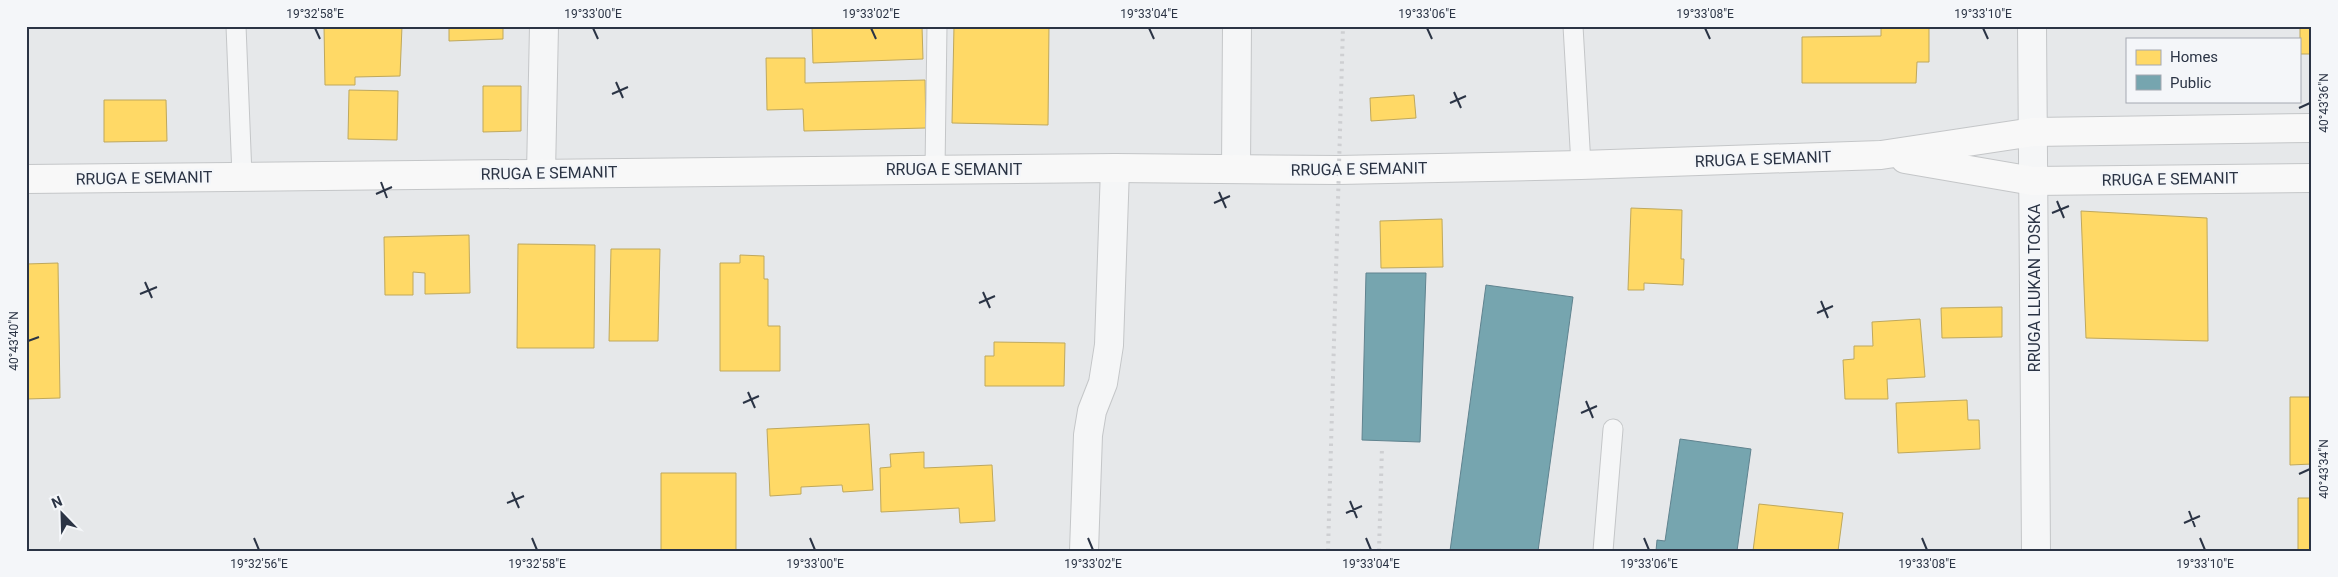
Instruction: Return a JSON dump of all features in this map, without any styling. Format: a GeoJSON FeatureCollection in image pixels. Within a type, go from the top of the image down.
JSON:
{"type":"FeatureCollection","features":[{"type":"Feature","properties":{"kind":"main road","name":"RRUGA E SEMANIT"},"geometry":{"type":"LineString","coordinates":[[26,179],[935,169],[1338,170],[1581,165],[1881,155],[2033,132],[2312,128]]}},
{"type":"Feature","properties":{"kind":"main road","name":"RRUGA E SEMANIT"},"geometry":{"type":"LineString","coordinates":[[1881,155],[2033,181],[2312,178]]}},
{"type":"Feature","properties":{"kind":"street"},"geometry":{"type":"LineString","coordinates":[[541,173],[544,26]]}},
{"type":"Feature","properties":{"kind":"street"},"geometry":{"type":"LineString","coordinates":[[1236,169],[1237,26]]}},
{"type":"Feature","properties":{"kind":"street","name":"RRUGA LLUKAN TOSKA"},"geometry":{"type":"LineString","coordinates":[[2032,26],[2036,551]]}},
{"type":"Feature","properties":{"kind":"street"},"geometry":{"type":"LineString","coordinates":[[1084,551],[1088,435],[1092,411],[1103,383],[1109,345],[1115,168]]}},
{"type":"Feature","properties":{"kind":"lane"},"geometry":{"type":"LineString","coordinates":[[236,26],[242,176]]}},
{"type":"Feature","properties":{"kind":"lane"},"geometry":{"type":"LineString","coordinates":[[935,169],[937,26]]}},
{"type":"Feature","properties":{"kind":"lane"},"geometry":{"type":"LineString","coordinates":[[1573,26],[1581,165]]}},
{"type":"Feature","properties":{"kind":"lane"},"geometry":{"type":"LineString","coordinates":[[1603,551],[1613,429]]}},
{"type":"Feature","properties":{"kind":"building: Homes"},"geometry":{"type":"Polygon","coordinates":[[[324,26],[402,26],[400,76],[355,77],[355,85],[325,85],[324,26]]]}},
{"type":"Feature","properties":{"kind":"building: Homes"},"geometry":{"type":"Polygon","coordinates":[[[449,26],[503,26],[503,39],[449,41],[449,26]]]}},
{"type":"Feature","properties":{"kind":"building: Homes"},"geometry":{"type":"Polygon","coordinates":[[[812,26],[922,26],[923,59],[813,63],[812,26]]]}},
{"type":"Feature","properties":{"kind":"building: Homes"},"geometry":{"type":"Polygon","coordinates":[[[954,26],[1049,26],[1048,125],[952,123],[954,26]]]}},
{"type":"Feature","properties":{"kind":"building: Homes"},"geometry":{"type":"Polygon","coordinates":[[[1881,26],[1929,26],[1929,62],[1917,62],[1916,83],[1802,83],[1802,37],[1881,36],[1881,26]]]}},
{"type":"Feature","properties":{"kind":"building: Homes"},"geometry":{"type":"Polygon","coordinates":[[[2300,26],[2312,26],[2312,54],[2300,54],[2300,26]]]}},
{"type":"Feature","properties":{"kind":"building: Homes"},"geometry":{"type":"Polygon","coordinates":[[[766,58],[805,58],[805,83],[925,80],[926,128],[804,131],[803,109],[767,110],[766,58]]]}},
{"type":"Feature","properties":{"kind":"building: Homes"},"geometry":{"type":"Polygon","coordinates":[[[483,86],[521,86],[521,131],[483,132],[483,86]]]}},
{"type":"Feature","properties":{"kind":"building: Homes"},"geometry":{"type":"Polygon","coordinates":[[[349,90],[398,91],[397,140],[348,139],[349,90]]]}},
{"type":"Feature","properties":{"kind":"building: Homes"},"geometry":{"type":"Polygon","coordinates":[[[1414,95],[1416,118],[1371,121],[1370,98],[1414,95]]]}},
{"type":"Feature","properties":{"kind":"building: Homes"},"geometry":{"type":"Polygon","coordinates":[[[104,100],[166,100],[167,141],[104,142],[104,100]]]}},
{"type":"Feature","properties":{"kind":"building: Homes"},"geometry":{"type":"Polygon","coordinates":[[[1631,208],[1682,210],[1681,259],[1684,259],[1683,285],[1644,283],[1644,290],[1628,290],[1631,208]]]}},
{"type":"Feature","properties":{"kind":"building: Homes"},"geometry":{"type":"Polygon","coordinates":[[[2081,211],[2207,218],[2208,341],[2086,338],[2081,211]]]}},
{"type":"Feature","properties":{"kind":"building: Homes"},"geometry":{"type":"Polygon","coordinates":[[[1442,219],[1443,267],[1381,268],[1380,221],[1442,219]]]}},
{"type":"Feature","properties":{"kind":"building: Homes"},"geometry":{"type":"Polygon","coordinates":[[[469,235],[470,293],[425,294],[425,273],[413,272],[413,295],[385,295],[384,237],[469,235]]]}},
{"type":"Feature","properties":{"kind":"building: Homes"},"geometry":{"type":"Polygon","coordinates":[[[518,244],[595,245],[594,348],[517,348],[518,244]]]}},
{"type":"Feature","properties":{"kind":"building: Homes"},"geometry":{"type":"Polygon","coordinates":[[[611,249],[660,249],[658,341],[609,341],[611,249]]]}},
{"type":"Feature","properties":{"kind":"building: Homes"},"geometry":{"type":"Polygon","coordinates":[[[740,255],[764,256],[764,279],[768,279],[768,326],[780,326],[780,371],[720,371],[720,263],[740,263],[740,255]]]}},
{"type":"Feature","properties":{"kind":"building: Homes"},"geometry":{"type":"Polygon","coordinates":[[[58,263],[60,398],[26,399],[26,264],[58,263]]]}},
{"type":"Feature","properties":{"kind":"building: Homes"},"geometry":{"type":"Polygon","coordinates":[[[2002,307],[2002,337],[1942,338],[1941,308],[2002,307]]]}},
{"type":"Feature","properties":{"kind":"building: Homes"},"geometry":{"type":"Polygon","coordinates":[[[1920,319],[1925,377],[1887,379],[1888,399],[1845,399],[1843,360],[1854,359],[1854,346],[1873,346],[1872,322],[1920,319]]]}},
{"type":"Feature","properties":{"kind":"building: Homes"},"geometry":{"type":"Polygon","coordinates":[[[994,342],[1065,343],[1064,386],[985,386],[985,356],[994,356],[994,342]]]}},
{"type":"Feature","properties":{"kind":"building: Homes"},"geometry":{"type":"Polygon","coordinates":[[[2290,397],[2312,397],[2312,464],[2290,465],[2290,397]]]}},
{"type":"Feature","properties":{"kind":"building: Homes"},"geometry":{"type":"Polygon","coordinates":[[[1967,400],[1968,420],[1979,420],[1980,449],[1898,453],[1896,403],[1967,400]]]}},
{"type":"Feature","properties":{"kind":"building: Homes"},"geometry":{"type":"Polygon","coordinates":[[[869,424],[873,490],[843,492],[842,485],[801,487],[801,494],[770,496],[767,429],[869,424]]]}},
{"type":"Feature","properties":{"kind":"building: Homes"},"geometry":{"type":"Polygon","coordinates":[[[924,452],[924,468],[992,465],[995,521],[960,523],[959,508],[881,512],[880,468],[891,467],[890,454],[924,452]]]}},
{"type":"Feature","properties":{"kind":"building: Homes"},"geometry":{"type":"Polygon","coordinates":[[[661,473],[736,473],[736,550],[661,550],[661,473]]]}},
{"type":"Feature","properties":{"kind":"building: Homes"},"geometry":{"type":"Polygon","coordinates":[[[2298,498],[2312,498],[2312,551],[2298,551],[2298,498]]]}},
{"type":"Feature","properties":{"kind":"building: Homes"},"geometry":{"type":"Polygon","coordinates":[[[1759,504],[1843,513],[1838,551],[1753,551],[1759,504]]]}},
{"type":"Feature","properties":{"kind":"building: Public"},"geometry":{"type":"Polygon","coordinates":[[[1366,273],[1426,273],[1420,442],[1362,440],[1366,273]]]}},
{"type":"Feature","properties":{"kind":"building: Public"},"geometry":{"type":"Polygon","coordinates":[[[1486,285],[1573,297],[1538,551],[1450,551],[1486,285]]]}},
{"type":"Feature","properties":{"kind":"building: Public"},"geometry":{"type":"Polygon","coordinates":[[[1680,439],[1751,449],[1737,551],[1656,551],[1657,540],[1665,541],[1680,439]]]}},
{"type":"Feature","properties":{"kind":"railway"},"geometry":{"type":"LineString","coordinates":[[1328,551],[1343,26]]}},
{"type":"Feature","properties":{"kind":"railway"},"geometry":{"type":"LineString","coordinates":[[1379,551],[1382,447]]}}]}
